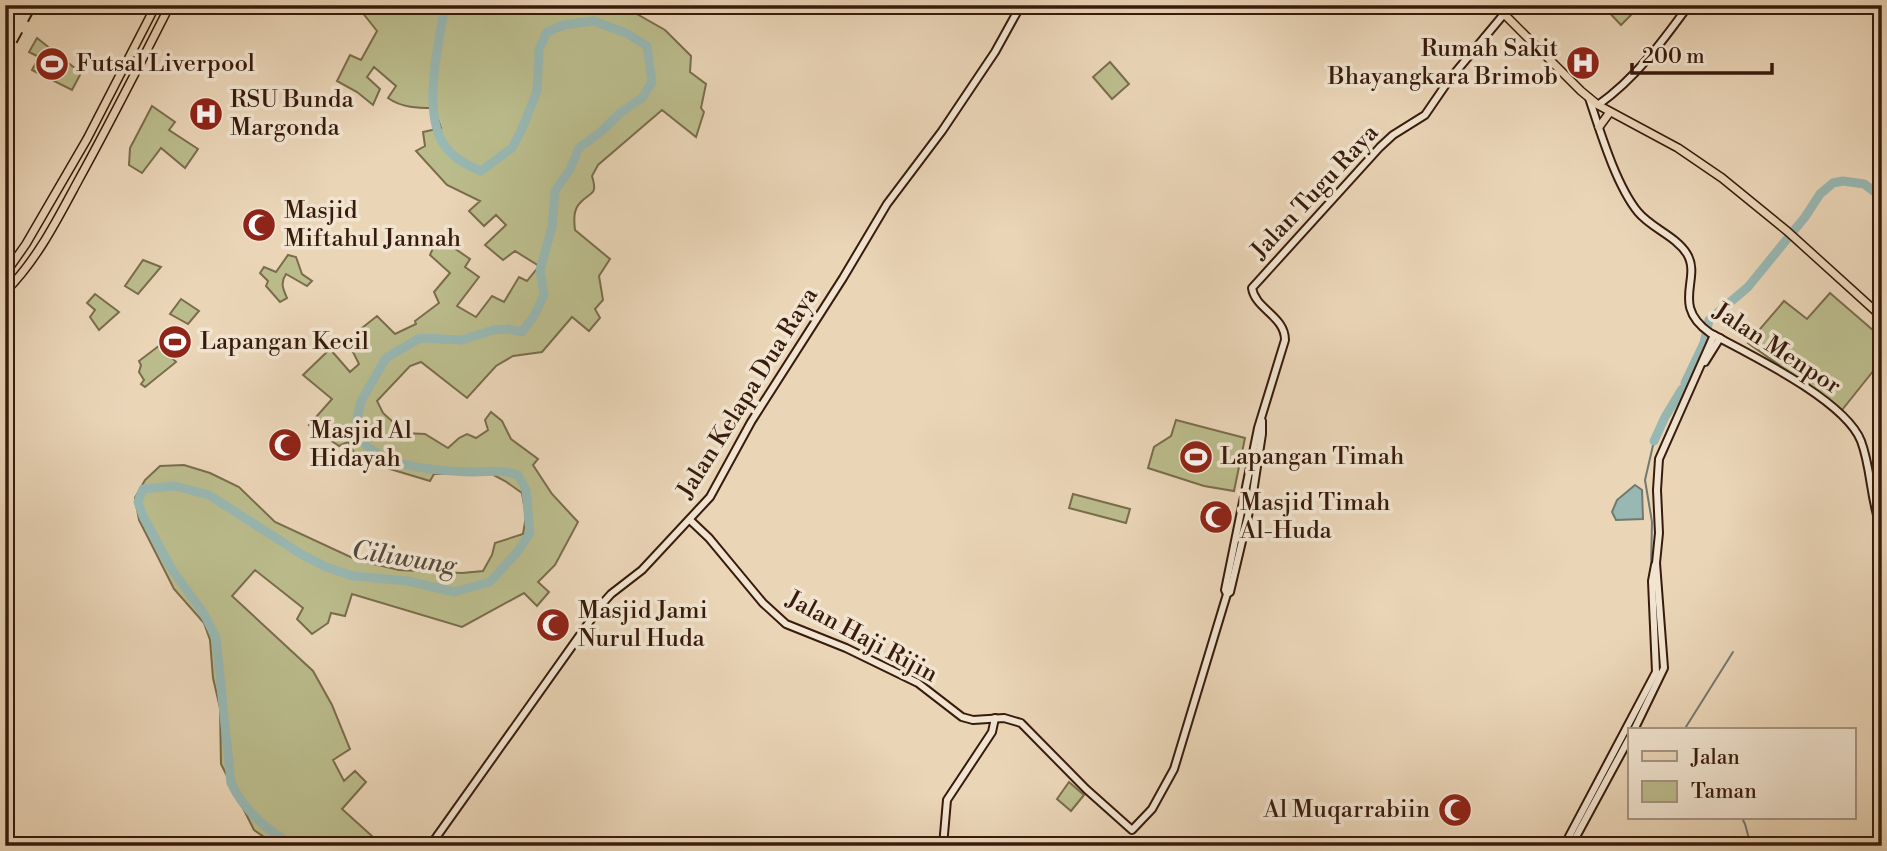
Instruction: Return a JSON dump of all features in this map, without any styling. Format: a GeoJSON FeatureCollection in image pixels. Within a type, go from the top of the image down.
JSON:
{"type":"FeatureCollection","features":[{"type":"Feature","properties":{"kind":"main road"},"geometry":{"type":"LineString","coordinates":[[5,274],[26,244],[87,139],[156,5]]}},
{"type":"Feature","properties":{"kind":"main road"},"geometry":{"type":"LineString","coordinates":[[5,292],[22,275],[45,242],[129,88],[170,5]]}},
{"type":"Feature","properties":{"kind":"main road"},"geometry":{"type":"LineString","coordinates":[[1495,5],[1589,98],[1696,160],[1791,235],[1882,317]]}},
{"type":"Feature","properties":{"kind":"main road"},"geometry":{"type":"LineString","coordinates":[[1599,127],[1610,111]]}},
{"type":"Feature","properties":{"kind":"street","name":"Jalan Kelapa Dua Raya"},"geometry":{"type":"LineString","coordinates":[[430,846],[602,604],[642,570],[690,520],[719,484],[748,427],[847,272],[891,197],[942,131],[995,52],[1021,5]]}},
{"type":"Feature","properties":{"kind":"street"},"geometry":{"type":"LineString","coordinates":[[1598,105],[1634,75],[1689,5]]}},
{"type":"Feature","properties":{"kind":"street","name":"Jalan Tugu Raya"},"geometry":{"type":"LineString","coordinates":[[1132,830],[1154,805],[1174,769],[1227,594],[1235,576],[1252,499],[1262,421],[1285,335],[1283,327],[1254,297],[1254,285],[1393,135],[1425,115],[1504,14]]}},
{"type":"Feature","properties":{"kind":"street","name":"Jalan Menpor"},"geometry":{"type":"LineString","coordinates":[[1589,98],[1632,204],[1648,223],[1686,254],[1689,265],[1689,302],[1695,318],[1703,328],[1810,391],[1851,423],[1863,448],[1882,530]]}},
{"type":"Feature","properties":{"kind":"street"},"geometry":{"type":"LineString","coordinates":[[1564,846],[1656,672],[1652,581],[1659,533],[1659,458],[1701,366],[1707,360],[1715,335]]}},
{"type":"Feature","properties":{"kind":"street","name":"Jalan Haji Rijin"},"geometry":{"type":"LineString","coordinates":[[690,520],[709,538],[763,603],[786,624],[846,648],[918,683],[962,717],[973,720],[995,718],[1021,723],[1086,789],[1132,830]]}},
{"type":"Feature","properties":{"kind":"street"},"geometry":{"type":"LineString","coordinates":[[1634,728],[1664,668],[1656,563]]}},
{"type":"Feature","properties":{"kind":"street"},"geometry":{"type":"LineString","coordinates":[[943,846],[947,800],[994,729],[995,718]]}},
{"type":"Feature","properties":{"kind":"street"},"geometry":{"type":"LineString","coordinates":[[1571,846],[1628,741]]}},
{"type":"Feature","properties":{"kind":"green space"},"geometry":{"type":"Polygon","coordinates":[[[372,5],[630,5],[637,14],[665,30],[691,56],[690,72],[706,84],[701,108],[704,112],[696,137],[662,110],[598,165],[592,176],[594,190],[576,209],[575,230],[610,259],[599,276],[603,300],[595,309],[600,318],[589,331],[572,317],[542,352],[513,356],[496,366],[467,398],[421,362],[410,366],[377,401],[383,413],[405,433],[425,434],[448,448],[467,434],[476,438],[488,430],[485,420],[491,412],[502,421],[511,439],[538,459],[533,465],[552,494],[578,522],[555,565],[538,582],[549,592],[537,606],[524,593],[462,627],[352,594],[345,616],[331,613],[328,623],[312,634],[297,619],[303,608],[255,570],[232,596],[313,671],[332,705],[350,749],[333,760],[344,781],[355,771],[366,782],[342,809],[383,846],[277,846],[254,830],[221,764],[220,708],[213,678],[210,640],[204,623],[174,589],[139,520],[135,498],[145,480],[160,466],[184,465],[210,473],[239,487],[275,522],[357,560],[399,570],[462,573],[483,571],[495,543],[523,534],[526,516],[522,493],[490,473],[434,474],[430,481],[356,456],[348,442],[339,446],[309,425],[332,399],[303,375],[330,349],[350,372],[359,364],[353,352],[368,339],[362,328],[377,316],[395,334],[416,324],[415,321],[439,303],[434,292],[450,273],[430,255],[438,237],[470,259],[465,267],[479,277],[457,306],[476,317],[492,296],[504,302],[519,277],[527,281],[539,266],[515,251],[503,260],[485,245],[506,225],[496,215],[484,226],[469,211],[480,201],[447,185],[416,151],[425,146],[423,132],[441,128],[434,108],[404,106],[388,98],[396,86],[374,67],[367,77],[380,89],[373,105],[337,81],[350,55],[361,60],[377,31],[362,12],[372,5]]]}},
{"type":"Feature","properties":{"kind":"green space"},"geometry":{"type":"Polygon","coordinates":[[[1602,5],[1641,5],[1621,25],[1602,5]]]}},
{"type":"Feature","properties":{"kind":"green space","name":"Futsal Liverpool"},"geometry":{"type":"Polygon","coordinates":[[[37,38],[81,73],[72,90],[32,70],[39,57],[29,52],[37,38]]]}},
{"type":"Feature","properties":{"kind":"green space"},"geometry":{"type":"Polygon","coordinates":[[[1110,62],[1129,84],[1112,99],[1093,77],[1110,62]]]}},
{"type":"Feature","properties":{"kind":"green space"},"geometry":{"type":"Polygon","coordinates":[[[152,106],[175,122],[169,130],[198,149],[185,168],[161,148],[142,173],[129,165],[130,148],[152,106]]]}},
{"type":"Feature","properties":{"kind":"green space"},"geometry":{"type":"Polygon","coordinates":[[[288,255],[296,257],[302,274],[312,281],[307,286],[286,274],[283,289],[287,298],[280,302],[266,286],[268,281],[260,273],[264,267],[276,272],[288,255]]]}},
{"type":"Feature","properties":{"kind":"green space"},"geometry":{"type":"Polygon","coordinates":[[[143,260],[161,267],[138,294],[125,286],[143,260]]]}},
{"type":"Feature","properties":{"kind":"green space"},"geometry":{"type":"Polygon","coordinates":[[[1830,293],[1882,338],[1882,360],[1842,410],[1748,343],[1784,301],[1807,319],[1830,293]]]}},
{"type":"Feature","properties":{"kind":"green space"},"geometry":{"type":"Polygon","coordinates":[[[95,294],[119,312],[99,330],[90,317],[95,310],[87,303],[95,294]]]}},
{"type":"Feature","properties":{"kind":"green space"},"geometry":{"type":"Polygon","coordinates":[[[181,299],[199,311],[188,324],[170,314],[181,299]]]}},
{"type":"Feature","properties":{"kind":"green space"},"geometry":{"type":"Polygon","coordinates":[[[160,345],[176,362],[145,387],[141,384],[144,380],[139,372],[139,361],[160,345]]]}},
{"type":"Feature","properties":{"kind":"green space","name":"Lapangan Timah"},"geometry":{"type":"Polygon","coordinates":[[[1176,420],[1245,438],[1234,491],[1204,486],[1148,468],[1154,447],[1171,436],[1176,420]]]}},
{"type":"Feature","properties":{"kind":"green space"},"geometry":{"type":"Polygon","coordinates":[[[1073,494],[1130,509],[1126,523],[1069,508],[1073,494]]]}},
{"type":"Feature","properties":{"kind":"green space"},"geometry":{"type":"Polygon","coordinates":[[[1069,782],[1084,795],[1071,811],[1057,799],[1069,782]]]}},
{"type":"Feature","properties":{"kind":"water"},"geometry":{"type":"Polygon","coordinates":[[[1635,485],[1642,490],[1643,519],[1616,520],[1612,512],[1617,500],[1635,485]]]}},
{"type":"Feature","properties":{"kind":"waterway","name":"Ciliwung"},"geometry":{"type":"LineString","coordinates":[[294,846],[258,819],[243,803],[231,783],[216,638],[204,614],[171,568],[143,516],[138,502],[143,489],[175,486],[209,495],[301,554],[326,567],[353,576],[408,581],[454,592],[490,582],[530,533],[526,490],[518,475],[501,471],[461,472],[419,467],[379,454],[366,445],[355,429],[361,401],[386,358],[420,338],[462,340],[493,330],[522,332],[534,316],[544,295],[540,270],[552,227],[555,191],[570,169],[579,148],[642,98],[652,82],[647,46],[626,33],[594,21],[564,25],[547,32],[539,49],[537,91],[521,131],[512,148],[481,171],[452,155],[438,132],[434,115],[434,77],[445,5]]}},
{"type":"Feature","properties":{"kind":"waterway"},"geometry":{"type":"LineString","coordinates":[[1685,383],[1704,343],[1709,320],[1748,287],[1805,217],[1820,194],[1833,183],[1843,181],[1864,184],[1882,197]]}},
{"type":"Feature","properties":{"kind":"waterway"},"geometry":{"type":"LineString","coordinates":[[1654,441],[1682,389]]}},
{"type":"Feature","properties":{"kind":"waterway"},"geometry":{"type":"LineString","coordinates":[[1651,568],[1652,522],[1645,480],[1654,441]]}},
{"type":"Feature","properties":{"kind":"waterway"},"geometry":{"type":"LineString","coordinates":[[1657,625],[1660,658]]}},
{"type":"Feature","properties":{"kind":"waterway"},"geometry":{"type":"LineString","coordinates":[[1685,728],[1733,652]]}},
{"type":"Feature","properties":{"kind":"waterway"},"geometry":{"type":"LineString","coordinates":[[1630,728],[1639,711]]}},
{"type":"Feature","properties":{"kind":"waterway"},"geometry":{"type":"LineString","coordinates":[[1578,826],[1628,732]]}},
{"type":"Feature","properties":{"kind":"waterway"},"geometry":{"type":"LineString","coordinates":[[1743,820],[1751,846]]}},
{"type":"Feature","properties":{"kind":"railway"},"geometry":{"type":"LineString","coordinates":[[5,64],[37,5]]}},
{"type":"Feature","properties":{"kind":"place","name":"Rumah Sakit Bhayangkara Brimob"},"geometry":{"type":"Point","coordinates":[1583,63]}},
{"type":"Feature","properties":{"kind":"place","name":"Futsal Liverpool"},"geometry":{"type":"Point","coordinates":[52,64]}},
{"type":"Feature","properties":{"kind":"place","name":"RSU Bunda Margonda"},"geometry":{"type":"Point","coordinates":[206,114]}},
{"type":"Feature","properties":{"kind":"place","name":"Masjid Miftahul Jannah"},"geometry":{"type":"Point","coordinates":[259,225]}},
{"type":"Feature","properties":{"kind":"place","name":"Lapangan Kecil"},"geometry":{"type":"Point","coordinates":[175,342]}},
{"type":"Feature","properties":{"kind":"place","name":"Masjid Al Hidayah"},"geometry":{"type":"Point","coordinates":[285,445]}},
{"type":"Feature","properties":{"kind":"place","name":"Lapangan Timah"},"geometry":{"type":"Point","coordinates":[1196,457]}},
{"type":"Feature","properties":{"kind":"place","name":"Masjid Timah Al-Huda"},"geometry":{"type":"Point","coordinates":[1216,517]}},
{"type":"Feature","properties":{"kind":"place","name":"Masjid Jami Nurul Huda"},"geometry":{"type":"Point","coordinates":[553,625]}},
{"type":"Feature","properties":{"kind":"place","name":"Al Muqarrabiin"},"geometry":{"type":"Point","coordinates":[1455,810]}}]}
